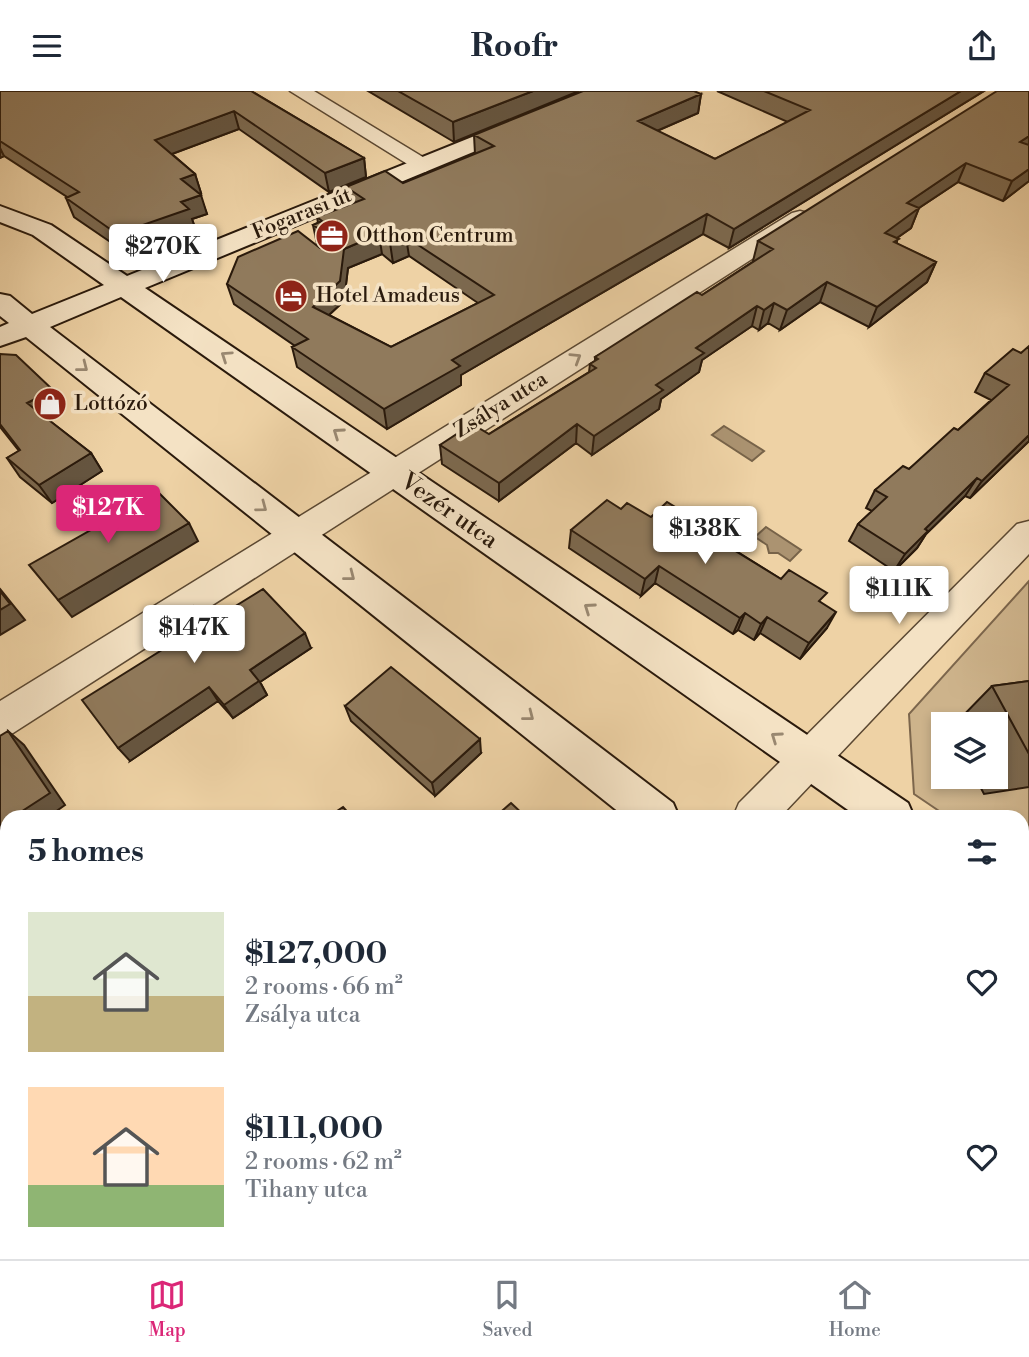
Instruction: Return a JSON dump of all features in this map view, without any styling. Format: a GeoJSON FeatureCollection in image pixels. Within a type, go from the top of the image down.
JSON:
{"type":"FeatureCollection","features":[{"type":"Feature","properties":{"kind":"street"},"geometry":{"type":"LineString","coordinates":[[300,91],[425,165]]}},
{"type":"Feature","properties":{"kind":"street","name":"Fogarasi út"},"geometry":{"type":"LineString","coordinates":[[0,337],[604,91]]}},
{"type":"Feature","properties":{"kind":"street","name":"Zsálya utca"},"geometry":{"type":"LineString","coordinates":[[0,721],[816,208]]}},
{"type":"Feature","properties":{"kind":"street","name":"Vezér utca"},"geometry":{"type":"LineString","coordinates":[[0,213],[42,230],[883,810]]}},
{"type":"Feature","properties":{"kind":"street"},"geometry":{"type":"LineString","coordinates":[[0,302],[649,810]]}},
{"type":"Feature","properties":{"kind":"street"},"geometry":{"type":"LineString","coordinates":[[29,325],[86,309],[117,309],[175,321]]}},
{"type":"Feature","properties":{"kind":"street"},"geometry":{"type":"LineString","coordinates":[[760,810],[1029,533]]}},
{"type":"Feature","properties":{"kind":"shaded area"},"geometry":{"type":"Polygon","coordinates":[[[724,426],[764,451],[752,461],[712,435],[724,426]]]}},
{"type":"Feature","properties":{"kind":"shaded area"},"geometry":{"type":"Polygon","coordinates":[[[766,527],[801,550],[790,561],[778,553],[769,553],[767,545],[755,537],[766,527]]]}},
{"type":"Feature","properties":{"kind":"shaded area"},"geometry":{"type":"Polygon","coordinates":[[[1029,581],[1029,810],[938,810],[914,794],[909,714],[1029,581]]]}},
{"type":"Feature","properties":{"kind":"building"},"geometry":{"type":"Polygon","coordinates":[[[0,91],[251,91],[364,158],[325,173],[234,111],[155,140],[195,174],[181,179],[201,195],[181,202],[189,209],[117,234],[66,198],[79,192],[0,141],[0,91]]]}},
{"type":"Feature","properties":{"kind":"building"},"geometry":{"type":"Polygon","coordinates":[[[398,91],[533,91],[453,122],[398,91]]]}},
{"type":"Feature","properties":{"kind":"building"},"geometry":{"type":"Polygon","coordinates":[[[583,91],[694,91],[701,94],[638,121],[715,159],[810,110],[764,91],[961,91],[734,229],[707,214],[452,360],[460,366],[384,409],[292,347],[308,339],[227,284],[238,257],[298,231],[320,248],[332,248],[332,238],[313,225],[322,221],[317,217],[364,199],[346,187],[385,171],[403,183],[494,146],[474,135],[583,91]],[[379,234],[344,249],[340,281],[313,307],[391,347],[494,295],[406,237],[390,243],[379,234]]]}},
{"type":"Feature","properties":{"kind":"building"},"geometry":{"type":"Polygon","coordinates":[[[997,91],[1029,91],[1029,136],[1020,142],[1029,145],[1029,169],[1012,181],[966,163],[907,203],[919,208],[885,233],[899,239],[894,242],[936,262],[877,307],[827,282],[787,310],[774,303],[764,310],[757,306],[696,348],[704,353],[656,385],[663,390],[594,436],[577,424],[499,483],[440,445],[472,424],[489,434],[596,368],[590,364],[598,359],[595,357],[697,292],[702,295],[773,249],[758,241],[997,91]]]}},
{"type":"Feature","properties":{"kind":"building"},"geometry":{"type":"Polygon","coordinates":[[[1029,346],[1029,435],[982,481],[977,478],[925,529],[928,531],[905,554],[858,524],[887,497],[875,490],[903,466],[909,469],[954,428],[958,430],[1009,385],[985,373],[1013,349],[1021,353],[1029,346]]]}},
{"type":"Feature","properties":{"kind":"building"},"geometry":{"type":"Polygon","coordinates":[[[0,354],[16,355],[53,390],[27,403],[91,453],[39,485],[7,458],[20,450],[0,424],[0,354]]]}},
{"type":"Feature","properties":{"kind":"building"},"geometry":{"type":"Polygon","coordinates":[[[158,492],[189,523],[58,600],[29,565],[158,492]]]}},
{"type":"Feature","properties":{"kind":"building"},"geometry":{"type":"Polygon","coordinates":[[[607,500],[621,509],[627,503],[651,517],[667,502],[703,524],[698,528],[781,579],[789,570],[827,593],[819,601],[836,612],[809,643],[767,617],[761,624],[745,613],[740,618],[659,566],[645,579],[571,530],[607,500]]]}},
{"type":"Feature","properties":{"kind":"building"},"geometry":{"type":"Polygon","coordinates":[[[263,589],[305,633],[250,670],[259,681],[224,705],[209,687],[118,748],[82,700],[173,643],[160,626],[193,606],[208,623],[263,589]]]}},
{"type":"Feature","properties":{"kind":"building"},"geometry":{"type":"Polygon","coordinates":[[[0,591],[10,604],[0,610],[0,591]]]}},
{"type":"Feature","properties":{"kind":"building"},"geometry":{"type":"Polygon","coordinates":[[[391,667],[480,739],[432,783],[345,706],[391,667]]]}},
{"type":"Feature","properties":{"kind":"building"},"geometry":{"type":"Polygon","coordinates":[[[1029,681],[1029,754],[1008,712],[992,686],[1029,681]]]}},
{"type":"Feature","properties":{"kind":"building"},"geometry":{"type":"Polygon","coordinates":[[[8,731],[50,793],[24,810],[0,810],[0,736],[8,731]]]}},
{"type":"Feature","properties":{"kind":"building"},"geometry":{"type":"Polygon","coordinates":[[[511,803],[518,810],[503,810],[511,803]]]}},
{"type":"Feature","properties":{"kind":"place","name":"Otthon Centrum"},"geometry":{"type":"Point","coordinates":[332,236]}},
{"type":"Feature","properties":{"kind":"place","name":"Hotel Amadeus"},"geometry":{"type":"Point","coordinates":[291,296]}},
{"type":"Feature","properties":{"kind":"place","name":"Lottózó"},"geometry":{"type":"Point","coordinates":[50,404]}}]}
